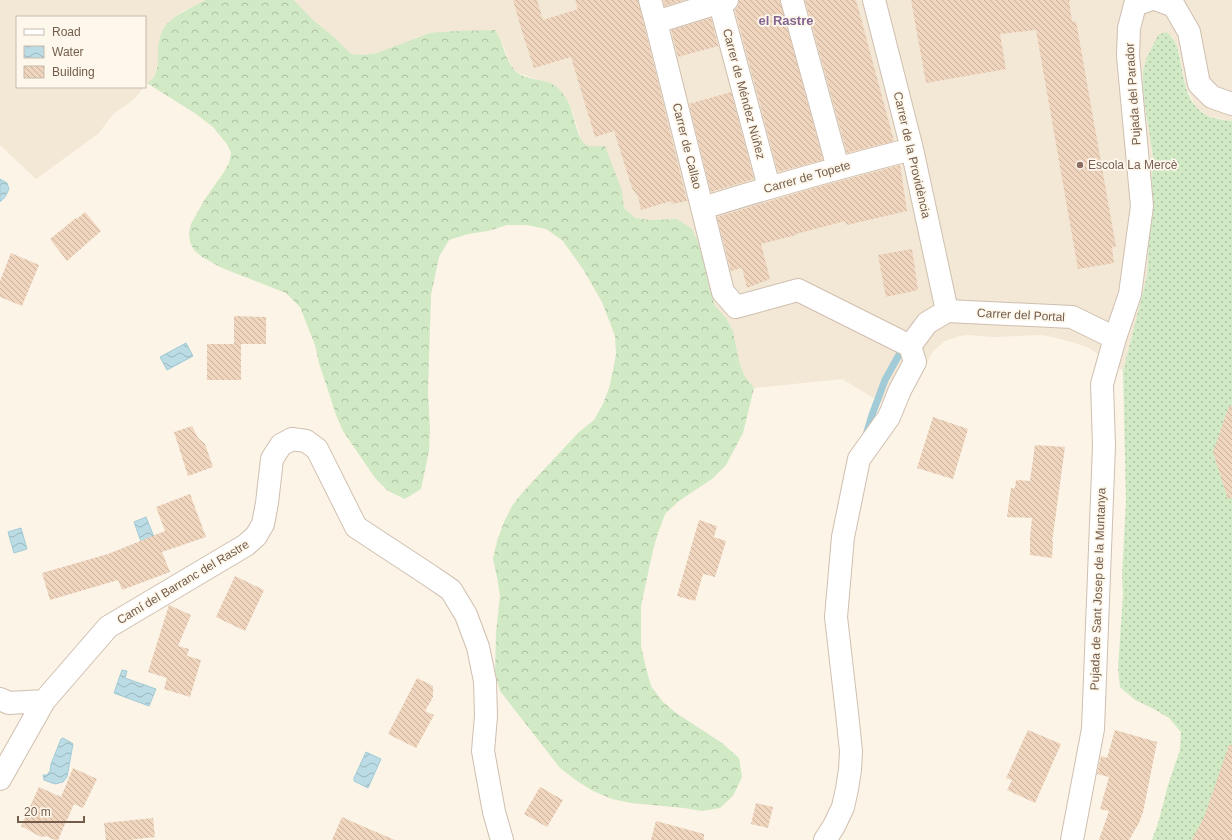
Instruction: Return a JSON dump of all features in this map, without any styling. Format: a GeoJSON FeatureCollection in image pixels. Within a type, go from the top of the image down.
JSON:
{"type":"FeatureCollection","features":[{"type":"Feature","properties":{"kind":"street","name":"Carrer de Callao"},"geometry":{"type":"LineString","coordinates":[[650,0],[723,292],[736,307],[798,290],[910,346]]}},
{"type":"Feature","properties":{"kind":"street"},"geometry":{"type":"LineString","coordinates":[[792,0],[838,168]]}},
{"type":"Feature","properties":{"kind":"street","name":"Carrer de la Providència"},"geometry":{"type":"LineString","coordinates":[[874,0],[912,149],[947,311]]}},
{"type":"Feature","properties":{"kind":"street","name":"Pujada del Parador"},"geometry":{"type":"LineString","coordinates":[[1115,338],[1130,294],[1142,206],[1128,56],[1129,28],[1136,5],[1149,0]]}},
{"type":"Feature","properties":{"kind":"street"},"geometry":{"type":"LineString","coordinates":[[1158,0],[1174,6],[1190,32],[1199,84],[1212,97],[1232,104]]}},
{"type":"Feature","properties":{"kind":"street"},"geometry":{"type":"LineString","coordinates":[[656,22],[722,1]]}},
{"type":"Feature","properties":{"kind":"street","name":"Carrer de Méndez Núñez"},"geometry":{"type":"LineString","coordinates":[[722,1],[769,187]]}},
{"type":"Feature","properties":{"kind":"street","name":"Carrer de Topete"},"geometry":{"type":"LineString","coordinates":[[703,208],[769,187],[912,149]]}},
{"type":"Feature","properties":{"kind":"street"},"geometry":{"type":"LineString","coordinates":[[825,840],[843,807],[850,770],[851,751],[836,617],[843,537],[859,459],[889,417],[900,390],[916,362],[910,346],[927,323],[947,311]]}},
{"type":"Feature","properties":{"kind":"street","name":"Carrer del Portal"},"geometry":{"type":"LineString","coordinates":[[947,311],[1072,317],[1115,338]]}},
{"type":"Feature","properties":{"kind":"street","name":"Pujada de Sant Josep de la Muntanya"},"geometry":{"type":"LineString","coordinates":[[1072,840],[1092,729],[1104,446],[1102,384],[1115,338]]}},
{"type":"Feature","properties":{"kind":"street","name":"Camí del Barranc del Rastre"},"geometry":{"type":"LineString","coordinates":[[0,779],[44,701],[108,627],[246,545],[256,536],[263,524],[272,459],[281,445],[292,439],[306,441],[317,450],[356,527],[450,590],[466,615],[478,647],[485,681],[486,716],[483,751],[494,812],[502,840]]}},
{"type":"Feature","properties":{"kind":"street"},"geometry":{"type":"LineString","coordinates":[[0,700],[8,703],[44,701]]}},
{"type":"Feature","properties":{"kind":"shaded area"},"geometry":{"type":"Polygon","coordinates":[[[0,0],[205,0],[183,11],[164,27],[158,45],[159,55],[154,77],[146,85],[146,16],[16,16],[16,88],[143,88],[133,100],[113,114],[99,133],[36,179],[0,145],[0,0]]]}},
{"type":"Feature","properties":{"kind":"shaded area"},"geometry":{"type":"Polygon","coordinates":[[[294,0],[1232,0],[1232,121],[1208,116],[1196,107],[1185,84],[1179,51],[1172,36],[1154,43],[1147,57],[1143,94],[1153,156],[1147,276],[1123,371],[1087,347],[1048,336],[960,336],[945,341],[933,351],[900,414],[842,379],[754,388],[744,375],[739,361],[733,331],[726,318],[715,307],[698,241],[691,228],[677,219],[649,220],[635,218],[624,208],[622,191],[588,146],[582,141],[570,105],[566,98],[558,88],[551,84],[519,73],[513,68],[495,30],[437,32],[416,38],[377,53],[362,55],[351,54],[334,37],[312,19],[294,0]]]}},
{"type":"Feature","properties":{"kind":"green space"},"geometry":{"type":"Polygon","coordinates":[[[205,0],[294,0],[312,19],[334,37],[351,54],[362,55],[377,53],[430,33],[495,30],[510,64],[518,73],[522,76],[549,83],[558,88],[569,104],[579,135],[585,144],[589,146],[605,146],[622,191],[624,208],[635,218],[649,220],[677,219],[691,228],[698,241],[715,306],[726,318],[733,331],[739,361],[744,375],[754,388],[743,433],[726,465],[712,479],[679,501],[665,514],[653,550],[641,606],[641,646],[651,686],[663,702],[676,713],[722,743],[739,758],[742,777],[733,796],[720,808],[702,811],[631,803],[612,799],[593,791],[560,768],[500,691],[495,673],[496,632],[500,596],[493,559],[497,541],[504,522],[512,506],[522,493],[579,432],[594,420],[603,404],[613,371],[616,354],[615,336],[602,302],[583,269],[562,240],[546,229],[527,225],[507,225],[449,240],[439,257],[431,295],[428,392],[430,430],[429,451],[421,489],[405,499],[388,491],[375,478],[343,431],[336,415],[319,363],[315,345],[300,307],[286,293],[222,268],[202,257],[194,250],[190,242],[189,233],[191,224],[205,199],[224,172],[229,163],[231,153],[227,144],[213,127],[196,114],[147,83],[156,73],[158,46],[164,28],[176,16],[205,0]]]}},
{"type":"Feature","properties":{"kind":"green space"},"geometry":{"type":"Polygon","coordinates":[[[1166,32],[1172,37],[1177,47],[1187,91],[1195,105],[1208,116],[1232,121],[1232,840],[1152,840],[1180,750],[1181,732],[1169,718],[1135,700],[1120,687],[1118,669],[1123,594],[1122,575],[1126,502],[1123,371],[1147,276],[1153,156],[1143,94],[1143,71],[1147,57],[1158,35],[1166,32]]]}},
{"type":"Feature","properties":{"kind":"water"},"geometry":{"type":"Polygon","coordinates":[[[0,179],[7,183],[9,189],[5,197],[0,202],[0,179]]]}},
{"type":"Feature","properties":{"kind":"water"},"geometry":{"type":"Polygon","coordinates":[[[186,343],[193,356],[167,370],[160,357],[186,343]]]}},
{"type":"Feature","properties":{"kind":"water"},"geometry":{"type":"Polygon","coordinates":[[[146,517],[156,542],[143,547],[134,522],[146,517]]]}},
{"type":"Feature","properties":{"kind":"water"},"geometry":{"type":"Polygon","coordinates":[[[21,528],[27,549],[14,553],[8,532],[21,528]]]}},
{"type":"Feature","properties":{"kind":"water"},"geometry":{"type":"Polygon","coordinates":[[[122,670],[127,671],[125,678],[156,689],[149,706],[114,693],[122,670]]]}},
{"type":"Feature","properties":{"kind":"water"},"geometry":{"type":"Polygon","coordinates":[[[63,738],[73,744],[67,777],[63,782],[55,784],[44,780],[43,775],[47,775],[50,771],[51,764],[61,739],[63,738]]]}},
{"type":"Feature","properties":{"kind":"water"},"geometry":{"type":"Polygon","coordinates":[[[366,752],[381,759],[368,788],[354,781],[366,752]]]}},
{"type":"Feature","properties":{"kind":"building"},"geometry":{"type":"Polygon","coordinates":[[[513,0],[537,0],[543,20],[578,9],[575,0],[638,0],[687,201],[672,204],[671,201],[641,210],[638,196],[632,188],[614,131],[595,137],[571,57],[534,68],[513,0]]]}},
{"type":"Feature","properties":{"kind":"building"},"geometry":{"type":"Polygon","coordinates":[[[663,0],[685,0],[665,6],[663,0]]]}},
{"type":"Feature","properties":{"kind":"building"},"geometry":{"type":"Polygon","coordinates":[[[739,0],[780,0],[823,160],[778,172],[735,10],[739,0]]]}},
{"type":"Feature","properties":{"kind":"building"},"geometry":{"type":"Polygon","coordinates":[[[805,0],[856,0],[894,141],[847,153],[805,0]]]}},
{"type":"Feature","properties":{"kind":"building","name":"Escola La Mercè"},"geometry":{"type":"Polygon","coordinates":[[[911,0],[1069,0],[1072,22],[1076,21],[1116,247],[1112,247],[1114,263],[1078,269],[1036,30],[1000,34],[1006,69],[926,83],[911,0]]]}},
{"type":"Feature","properties":{"kind":"building"},"geometry":{"type":"Polygon","coordinates":[[[711,18],[718,46],[678,57],[671,30],[711,18]]]}},
{"type":"Feature","properties":{"kind":"building"},"geometry":{"type":"Polygon","coordinates":[[[731,92],[754,179],[711,192],[689,104],[731,92]]]}},
{"type":"Feature","properties":{"kind":"building"},"geometry":{"type":"Polygon","coordinates":[[[900,165],[907,211],[847,225],[845,221],[761,244],[770,279],[747,288],[742,268],[731,271],[717,217],[810,189],[900,165]]]}},
{"type":"Feature","properties":{"kind":"building"},"geometry":{"type":"Polygon","coordinates":[[[85,212],[101,231],[67,261],[50,239],[85,212]]]}},
{"type":"Feature","properties":{"kind":"building"},"geometry":{"type":"Polygon","coordinates":[[[912,249],[918,290],[886,297],[878,255],[912,249]]]}},
{"type":"Feature","properties":{"kind":"building"},"geometry":{"type":"Polygon","coordinates":[[[11,253],[39,265],[22,306],[0,297],[0,281],[11,253]]]}},
{"type":"Feature","properties":{"kind":"building"},"geometry":{"type":"Polygon","coordinates":[[[234,316],[266,317],[266,344],[241,344],[241,380],[207,380],[207,344],[234,344],[234,316]]]}},
{"type":"Feature","properties":{"kind":"building"},"geometry":{"type":"Polygon","coordinates":[[[1229,406],[1232,406],[1232,498],[1228,499],[1213,452],[1229,406]]]}},
{"type":"Feature","properties":{"kind":"building"},"geometry":{"type":"Polygon","coordinates":[[[933,417],[968,429],[953,479],[917,468],[933,417]]]}},
{"type":"Feature","properties":{"kind":"building"},"geometry":{"type":"Polygon","coordinates":[[[192,426],[198,438],[205,444],[213,467],[188,476],[174,432],[192,426]]]}},
{"type":"Feature","properties":{"kind":"building"},"geometry":{"type":"Polygon","coordinates":[[[1035,445],[1065,447],[1052,542],[1052,558],[1030,555],[1032,518],[1007,517],[1011,488],[1015,488],[1016,480],[1030,481],[1035,445]]]}},
{"type":"Feature","properties":{"kind":"building"},"geometry":{"type":"Polygon","coordinates":[[[190,494],[206,537],[162,552],[170,572],[122,590],[118,580],[50,600],[42,573],[108,554],[165,531],[156,507],[190,494]]]}},
{"type":"Feature","properties":{"kind":"building"},"geometry":{"type":"Polygon","coordinates":[[[699,520],[717,526],[714,537],[726,541],[715,577],[703,574],[695,601],[677,596],[699,520]]]}},
{"type":"Feature","properties":{"kind":"building"},"geometry":{"type":"Polygon","coordinates":[[[235,576],[264,590],[245,631],[216,617],[235,576]]]}},
{"type":"Feature","properties":{"kind":"building"},"geometry":{"type":"Polygon","coordinates":[[[169,605],[191,615],[178,646],[189,649],[187,656],[201,660],[190,697],[164,689],[167,678],[148,672],[169,605]]]}},
{"type":"Feature","properties":{"kind":"building"},"geometry":{"type":"Polygon","coordinates":[[[417,678],[433,686],[433,697],[425,711],[434,715],[416,748],[388,734],[417,678]]]}},
{"type":"Feature","properties":{"kind":"building"},"geometry":{"type":"Polygon","coordinates":[[[1028,730],[1061,744],[1035,803],[1007,790],[1012,780],[1006,778],[1028,730]]]}},
{"type":"Feature","properties":{"kind":"building"},"geometry":{"type":"Polygon","coordinates":[[[1115,730],[1157,742],[1143,812],[1139,823],[1129,840],[1099,840],[1109,811],[1100,809],[1109,777],[1097,774],[1101,756],[1107,758],[1115,730]]]}},
{"type":"Feature","properties":{"kind":"building"},"geometry":{"type":"Polygon","coordinates":[[[1229,745],[1232,745],[1232,840],[1192,840],[1204,817],[1229,745]]]}},
{"type":"Feature","properties":{"kind":"building"},"geometry":{"type":"Polygon","coordinates":[[[73,768],[97,779],[83,808],[74,804],[58,840],[46,836],[41,837],[21,826],[39,787],[61,797],[73,768]]]}},
{"type":"Feature","properties":{"kind":"building"},"geometry":{"type":"Polygon","coordinates":[[[540,787],[563,800],[547,827],[524,814],[540,787]]]}},
{"type":"Feature","properties":{"kind":"building"},"geometry":{"type":"Polygon","coordinates":[[[756,803],[773,807],[768,828],[751,824],[756,803]]]}},
{"type":"Feature","properties":{"kind":"building"},"geometry":{"type":"Polygon","coordinates":[[[342,817],[362,826],[395,840],[332,840],[342,817]]]}},
{"type":"Feature","properties":{"kind":"building"},"geometry":{"type":"Polygon","coordinates":[[[153,818],[155,837],[128,840],[106,840],[104,823],[153,818]]]}},
{"type":"Feature","properties":{"kind":"building"},"geometry":{"type":"Polygon","coordinates":[[[656,821],[704,834],[704,840],[651,840],[656,821]]]}},
{"type":"Feature","properties":{"kind":"waterway","name":"Camí del Barranc del Rastre"},"geometry":{"type":"LineString","coordinates":[[866,435],[885,380],[900,353]]}},
{"type":"Feature","properties":{"kind":"place","name":"Escola La Mercè"},"geometry":{"type":"Point","coordinates":[1080,165]}},
{"type":"Feature","properties":{"kind":"district","name":"el Rastre"},"geometry":{"type":"Point","coordinates":[786,20]}}]}
